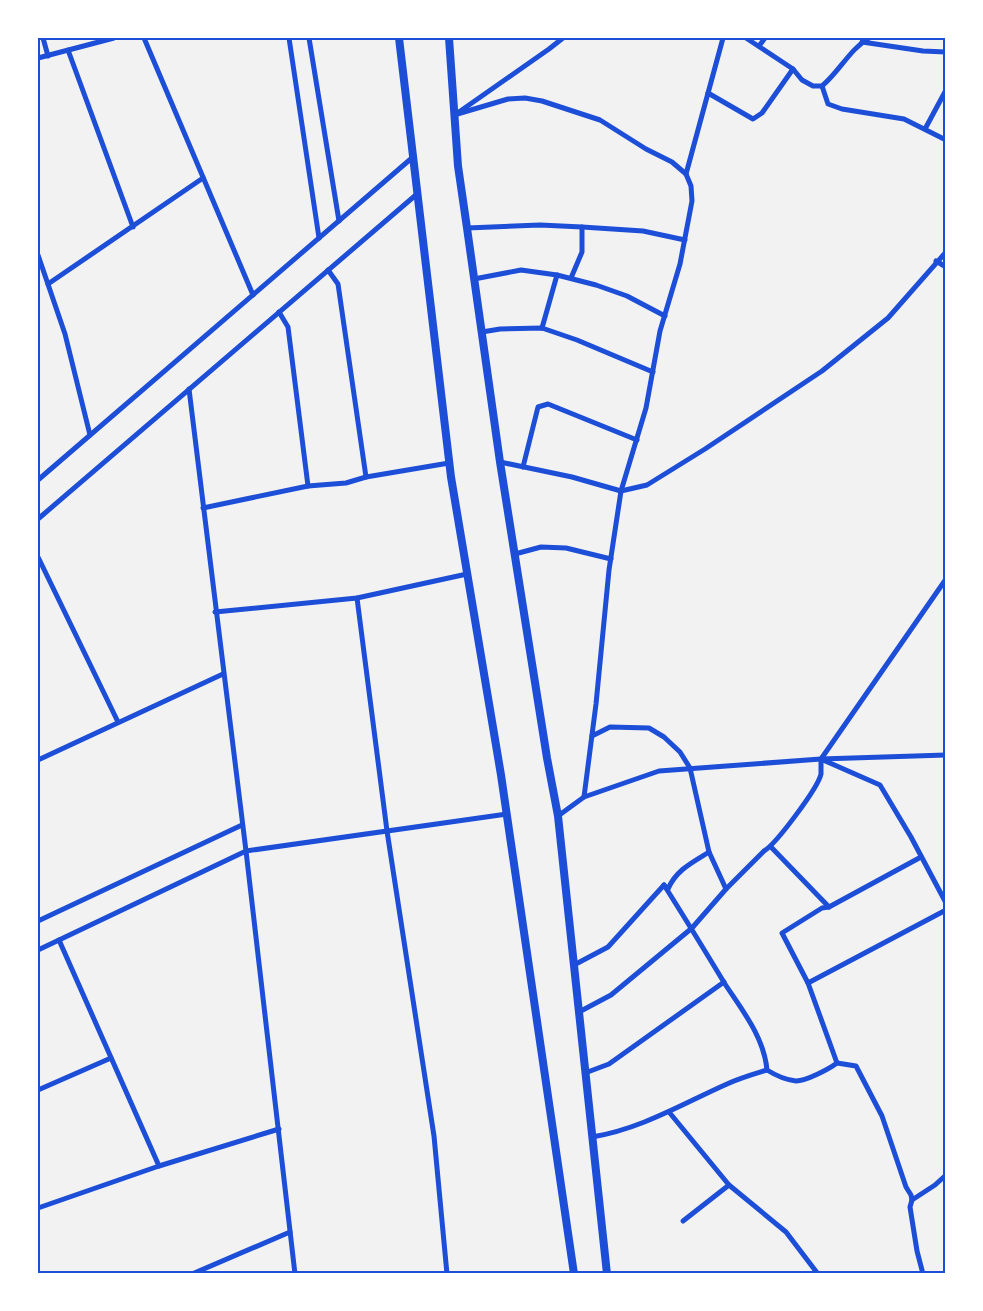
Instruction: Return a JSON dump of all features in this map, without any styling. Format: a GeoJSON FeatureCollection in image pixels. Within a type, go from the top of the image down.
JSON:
{"type":"FeatureCollection","features":[{"type":"Feature","properties":{"kind":"street"},"geometry":{"type":"LineString","coordinates":[[42,38],[48,56]]}},
{"type":"Feature","properties":{"kind":"street"},"geometry":{"type":"LineString","coordinates":[[38,58],[114,38]]}},
{"type":"Feature","properties":{"kind":"street"},"geometry":{"type":"LineString","coordinates":[[144,38],[253,295]]}},
{"type":"Feature","properties":{"kind":"street"},"geometry":{"type":"LineString","coordinates":[[289,38],[319,238]]}},
{"type":"Feature","properties":{"kind":"street"},"geometry":{"type":"LineString","coordinates":[[309,38],[339,221]]}},
{"type":"Feature","properties":{"kind":"street"},"geometry":{"type":"LineString","coordinates":[[400,38],[449,464],[506,814],[574,1274]]}},
{"type":"Feature","properties":{"kind":"street"},"geometry":{"type":"LineString","coordinates":[[449,38],[458,166],[500,462],[546,758],[558,816],[607,1274]]}},
{"type":"Feature","properties":{"kind":"street"},"geometry":{"type":"LineString","coordinates":[[454,115],[563,38]]}},
{"type":"Feature","properties":{"kind":"street"},"geometry":{"type":"LineString","coordinates":[[686,174],[722,38]]}},
{"type":"Feature","properties":{"kind":"street"},"geometry":{"type":"LineString","coordinates":[[746,38],[793,69],[802,80],[813,86],[822,86],[832,78],[861,42],[869,38]]}},
{"type":"Feature","properties":{"kind":"street"},"geometry":{"type":"LineString","coordinates":[[759,46],[765,38]]}},
{"type":"Feature","properties":{"kind":"street"},"geometry":{"type":"LineString","coordinates":[[861,42],[922,51],[946,52]]}},
{"type":"Feature","properties":{"kind":"street"},"geometry":{"type":"LineString","coordinates":[[68,50],[133,227]]}},
{"type":"Feature","properties":{"kind":"street"},"geometry":{"type":"LineString","coordinates":[[708,93],[754,119],[762,113],[793,69]]}},
{"type":"Feature","properties":{"kind":"street"},"geometry":{"type":"LineString","coordinates":[[822,86],[828,104],[842,109],[904,119],[946,140]]}},
{"type":"Feature","properties":{"kind":"street"},"geometry":{"type":"LineString","coordinates":[[925,129],[946,90]]}},
{"type":"Feature","properties":{"kind":"street"},"geometry":{"type":"LineString","coordinates":[[454,115],[508,99],[525,98],[542,101],[600,120],[646,149],[672,162],[686,174],[691,186],[692,201],[680,264],[660,332],[646,408],[621,491],[611,559],[584,796]]}},
{"type":"Feature","properties":{"kind":"street"},"geometry":{"type":"LineString","coordinates":[[38,480],[413,157]]}},
{"type":"Feature","properties":{"kind":"street"},"geometry":{"type":"LineString","coordinates":[[48,284],[204,178]]}},
{"type":"Feature","properties":{"kind":"street"},"geometry":{"type":"LineString","coordinates":[[38,519],[418,194]]}},
{"type":"Feature","properties":{"kind":"street"},"geometry":{"type":"LineString","coordinates":[[467,228],[540,225],[582,227],[643,231],[685,240]]}},
{"type":"Feature","properties":{"kind":"street"},"geometry":{"type":"LineString","coordinates":[[571,278],[582,252],[582,227]]}},
{"type":"Feature","properties":{"kind":"street"},"geometry":{"type":"LineString","coordinates":[[500,462],[572,477],[621,491],[647,485],[822,371],[888,318],[946,252]]}},
{"type":"Feature","properties":{"kind":"street"},"geometry":{"type":"LineString","coordinates":[[38,255],[65,334],[90,435]]}},
{"type":"Feature","properties":{"kind":"street"},"geometry":{"type":"LineString","coordinates":[[936,262],[946,267]]}},
{"type":"Feature","properties":{"kind":"street"},"geometry":{"type":"LineString","coordinates":[[328,270],[338,284],[366,476]]}},
{"type":"Feature","properties":{"kind":"street"},"geometry":{"type":"LineString","coordinates":[[474,279],[521,270],[557,275],[627,296],[665,316]]}},
{"type":"Feature","properties":{"kind":"street"},"geometry":{"type":"LineString","coordinates":[[542,328],[557,275]]}},
{"type":"Feature","properties":{"kind":"street"},"geometry":{"type":"LineString","coordinates":[[279,312],[288,327],[308,486]]}},
{"type":"Feature","properties":{"kind":"street"},"geometry":{"type":"LineString","coordinates":[[482,332],[500,329],[542,328],[577,340],[652,372]]}},
{"type":"Feature","properties":{"kind":"street"},"geometry":{"type":"LineString","coordinates":[[189,389],[246,851],[295,1274]]}},
{"type":"Feature","properties":{"kind":"street"},"geometry":{"type":"LineString","coordinates":[[523,467],[538,407],[548,404],[637,440]]}},
{"type":"Feature","properties":{"kind":"street"},"geometry":{"type":"LineString","coordinates":[[203,508],[308,486],[346,483],[366,476],[449,464]]}},
{"type":"Feature","properties":{"kind":"street"},"geometry":{"type":"LineString","coordinates":[[515,554],[541,547],[566,548],[611,559]]}},
{"type":"Feature","properties":{"kind":"street"},"geometry":{"type":"LineString","coordinates":[[38,557],[118,722]]}},
{"type":"Feature","properties":{"kind":"street"},"geometry":{"type":"LineString","coordinates":[[216,612],[357,598],[467,574]]}},
{"type":"Feature","properties":{"kind":"street"},"geometry":{"type":"LineString","coordinates":[[579,1012],[611,995],[692,928],[726,889],[764,851],[771,847],[804,805],[820,776],[821,759],[946,579]]}},
{"type":"Feature","properties":{"kind":"street"},"geometry":{"type":"LineString","coordinates":[[357,598],[387,831],[434,1136],[447,1274]]}},
{"type":"Feature","properties":{"kind":"street"},"geometry":{"type":"LineString","coordinates":[[38,760],[223,674]]}},
{"type":"Feature","properties":{"kind":"street"},"geometry":{"type":"LineString","coordinates":[[592,736],[610,726],[649,728],[664,737],[680,752],[690,768],[709,852],[726,889]]}},
{"type":"Feature","properties":{"kind":"street"},"geometry":{"type":"LineString","coordinates":[[558,816],[584,796],[659,771],[821,759],[946,755]]}},
{"type":"Feature","properties":{"kind":"street"},"geometry":{"type":"LineString","coordinates":[[821,759],[880,785],[946,903]]}},
{"type":"Feature","properties":{"kind":"street"},"geometry":{"type":"LineString","coordinates":[[38,950],[246,851],[506,814]]}},
{"type":"Feature","properties":{"kind":"street"},"geometry":{"type":"LineString","coordinates":[[38,921],[242,825]]}},
{"type":"Feature","properties":{"kind":"street"},"geometry":{"type":"LineString","coordinates":[[771,847],[829,907]]}},
{"type":"Feature","properties":{"kind":"street"},"geometry":{"type":"LineString","coordinates":[[664,885],[668,889],[671,882],[684,868],[709,852]]}},
{"type":"Feature","properties":{"kind":"street"},"geometry":{"type":"LineString","coordinates":[[837,1063],[808,983],[782,933],[822,908],[829,907],[921,857]]}},
{"type":"Feature","properties":{"kind":"street"},"geometry":{"type":"LineString","coordinates":[[574,965],[608,947],[664,885]]}},
{"type":"Feature","properties":{"kind":"street"},"geometry":{"type":"LineString","coordinates":[[664,885],[755,1032],[766,1058],[767,1070],[774,1075],[798,1081],[829,1069],[837,1063],[856,1066],[882,1116],[906,1187],[911,1195],[910,1206],[917,1252],[923,1274]]}},
{"type":"Feature","properties":{"kind":"street"},"geometry":{"type":"LineString","coordinates":[[808,983],[946,910]]}},
{"type":"Feature","properties":{"kind":"street"},"geometry":{"type":"LineString","coordinates":[[59,940],[159,1166]]}},
{"type":"Feature","properties":{"kind":"street"},"geometry":{"type":"LineString","coordinates":[[586,1073],[608,1064],[724,982]]}},
{"type":"Feature","properties":{"kind":"street"},"geometry":{"type":"LineString","coordinates":[[38,1090],[111,1058]]}},
{"type":"Feature","properties":{"kind":"street"},"geometry":{"type":"LineString","coordinates":[[592,1137],[615,1134],[670,1112],[728,1084],[767,1070]]}},
{"type":"Feature","properties":{"kind":"street"},"geometry":{"type":"LineString","coordinates":[[670,1112],[729,1185],[786,1232],[818,1274]]}},
{"type":"Feature","properties":{"kind":"street"},"geometry":{"type":"LineString","coordinates":[[38,1208],[159,1166],[279,1129]]}},
{"type":"Feature","properties":{"kind":"street"},"geometry":{"type":"LineString","coordinates":[[912,1200],[935,1186],[946,1175]]}},
{"type":"Feature","properties":{"kind":"street"},"geometry":{"type":"LineString","coordinates":[[683,1221],[729,1185]]}},
{"type":"Feature","properties":{"kind":"street"},"geometry":{"type":"LineString","coordinates":[[192,1274],[290,1232]]}}]}
